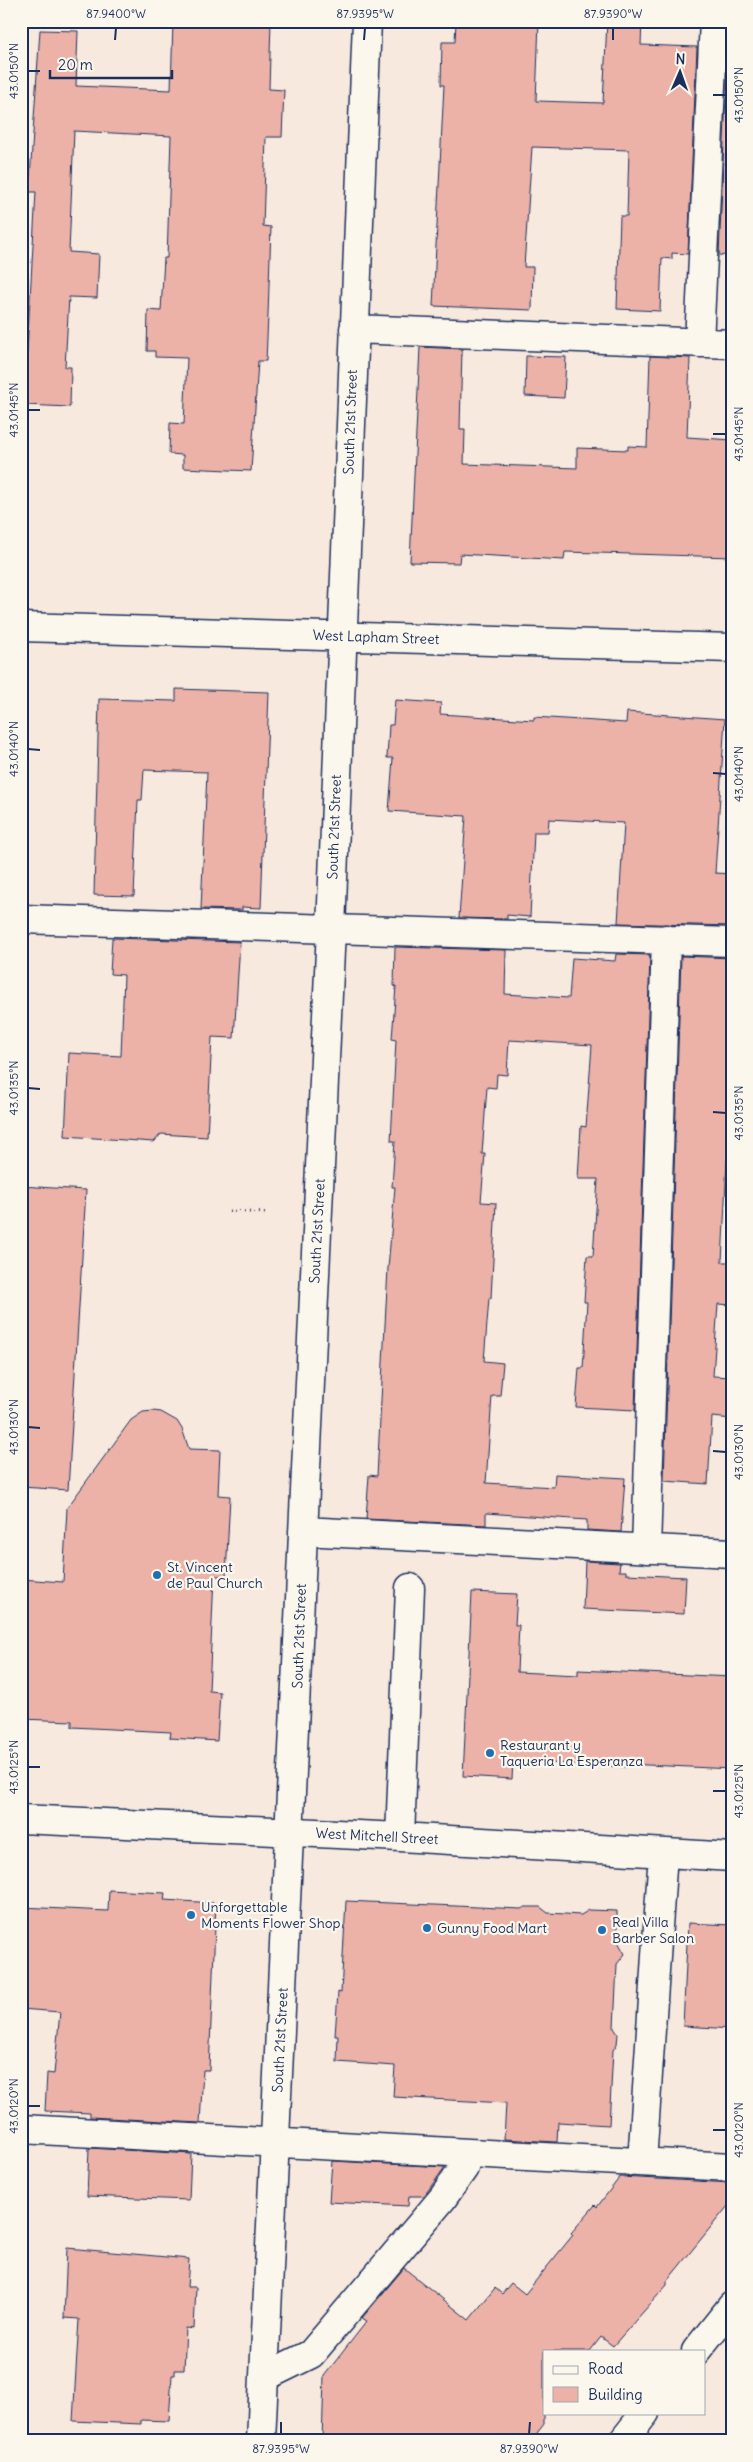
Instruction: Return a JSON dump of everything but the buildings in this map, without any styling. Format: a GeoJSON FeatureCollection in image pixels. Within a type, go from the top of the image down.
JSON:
{"type":"FeatureCollection","features":[{"type":"Feature","properties":{"kind":"street","name":"South 21st Street"},"geometry":{"type":"LineString","coordinates":[[261,2441],[331,929],[341,636],[367,21]]}},
{"type":"Feature","properties":{"kind":"street"},"geometry":{"type":"LineString","coordinates":[[699,342],[714,21]]}},
{"type":"Feature","properties":{"kind":"street"},"geometry":{"type":"LineString","coordinates":[[354,329],[732,344]]}},
{"type":"Feature","properties":{"kind":"street","name":"West Lapham Street"},"geometry":{"type":"LineString","coordinates":[[21,627],[732,648]]}},
{"type":"Feature","properties":{"kind":"street"},"geometry":{"type":"LineString","coordinates":[[21,919],[732,942]]}},
{"type":"Feature","properties":{"kind":"street"},"geometry":{"type":"LineString","coordinates":[[646,1549],[666,939]]}},
{"type":"Feature","properties":{"kind":"street"},"geometry":{"type":"LineString","coordinates":[[303,1531],[732,1552]]}},
{"type":"Feature","properties":{"kind":"street"},"geometry":{"type":"LineString","coordinates":[[400,1837],[410,1588]]}},
{"type":"Feature","properties":{"kind":"street","name":"West Mitchell Street"},"geometry":{"type":"LineString","coordinates":[[21,1819],[400,1837],[732,1857]]}},
{"type":"Feature","properties":{"kind":"street"},"geometry":{"type":"LineString","coordinates":[[642,2162],[663,1852]]}},
{"type":"Feature","properties":{"kind":"street"},"geometry":{"type":"LineString","coordinates":[[21,2128],[732,2167]]}},
{"type":"Feature","properties":{"kind":"street"},"geometry":{"type":"LineString","coordinates":[[264,2377],[311,2354],[442,2199],[464,2168],[465,2153]]}},
{"type":"Feature","properties":{"kind":"street"},"geometry":{"type":"LineString","coordinates":[[697,2350],[732,2306]]}},
{"type":"Feature","properties":{"kind":"street"},"geometry":{"type":"LineString","coordinates":[[623,2441],[644,2414]]}},
{"type":"Feature","properties":{"kind":"path"},"geometry":{"type":"LineString","coordinates":[[229,1211],[266,1213]]}},
{"type":"Feature","properties":{"kind":"place","name":"St. Vincent de Paul Church"},"geometry":{"type":"Point","coordinates":[157,1575]}},
{"type":"Feature","properties":{"kind":"place","name":"Restaurant y Taqueria La Esperanza"},"geometry":{"type":"Point","coordinates":[490,1753]}},
{"type":"Feature","properties":{"kind":"place","name":"Unforgettable Moments Flower Shop"},"geometry":{"type":"Point","coordinates":[191,1915]}},
{"type":"Feature","properties":{"kind":"place","name":"Gunny Food Mart"},"geometry":{"type":"Point","coordinates":[427,1928]}},
{"type":"Feature","properties":{"kind":"place","name":"Real Villa Barber Salon"},"geometry":{"type":"Point","coordinates":[602,1930]}}]}
